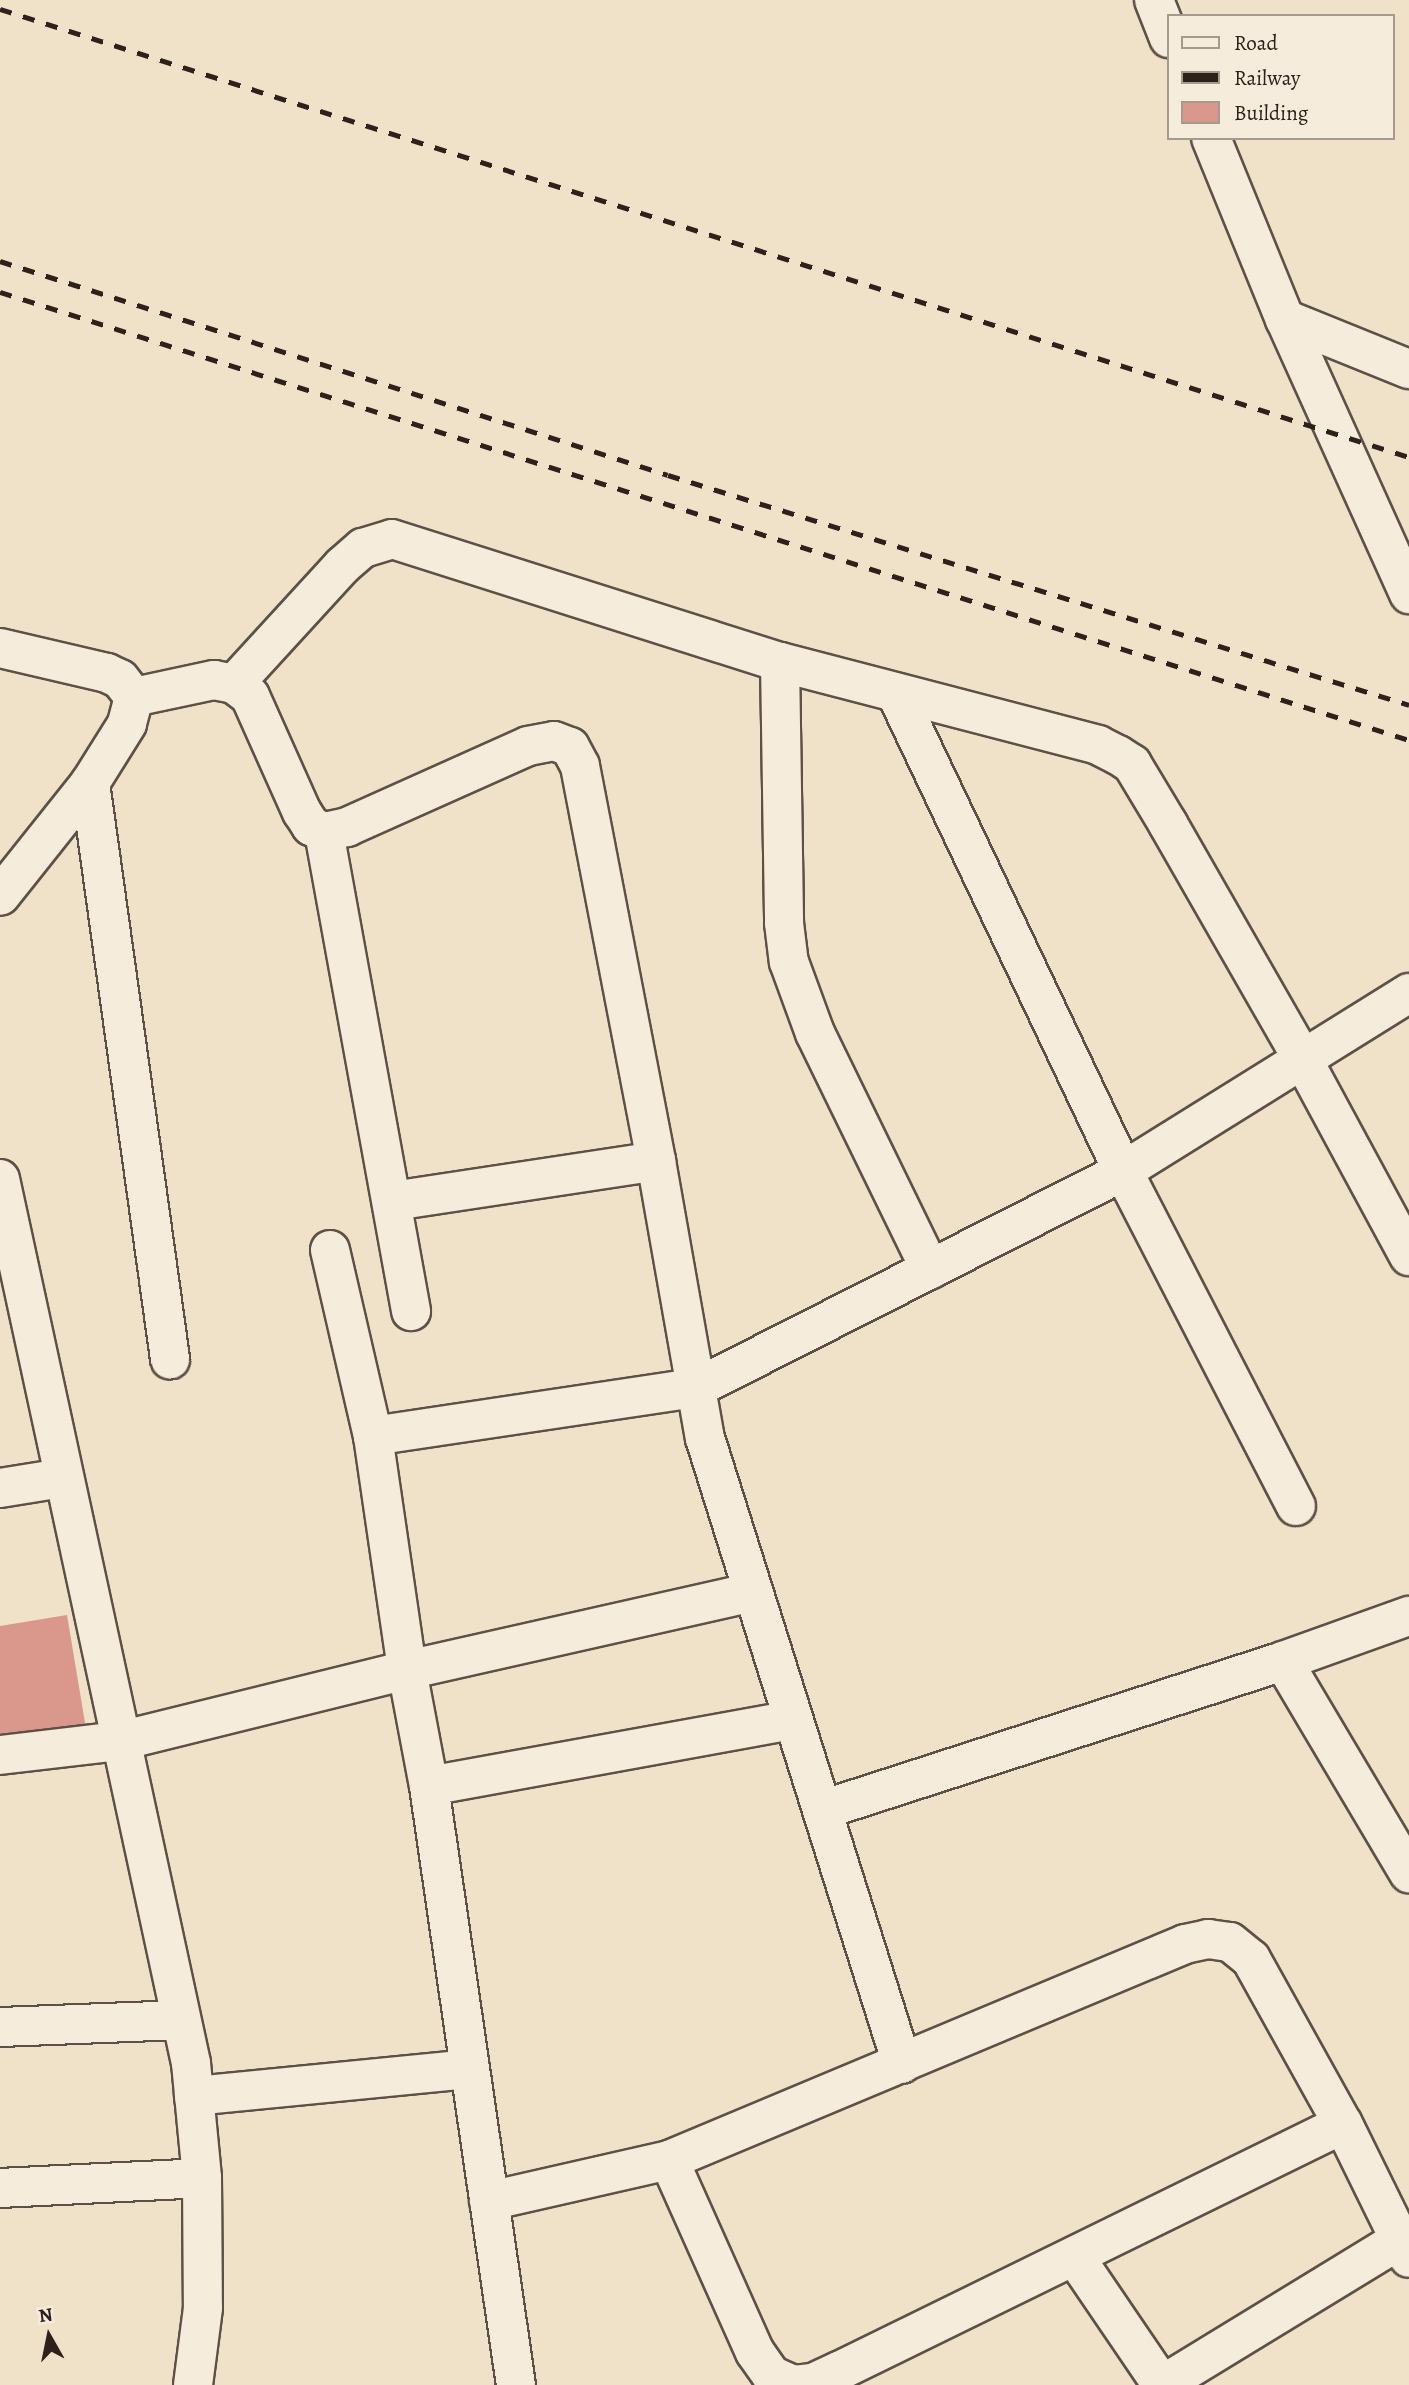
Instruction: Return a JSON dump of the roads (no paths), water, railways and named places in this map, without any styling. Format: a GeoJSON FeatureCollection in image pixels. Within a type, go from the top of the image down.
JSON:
{"type":"FeatureCollection","features":[{"type":"Feature","properties":{"kind":"street"},"geometry":{"type":"LineString","coordinates":[[1154,0],[1168,35]]}},
{"type":"Feature","properties":{"kind":"street"},"geometry":{"type":"LineString","coordinates":[[1212,140],[1284,320],[1409,594]]}},
{"type":"Feature","properties":{"kind":"street"},"geometry":{"type":"LineString","coordinates":[[1284,320],[1409,369]]}},
{"type":"Feature","properties":{"kind":"street"},"geometry":{"type":"LineString","coordinates":[[234,684],[342,566],[363,548],[392,539],[780,662],[1098,746],[1132,764],[1303,1059],[1409,1256]]}},
{"type":"Feature","properties":{"kind":"street"},"geometry":{"type":"LineString","coordinates":[[0,648],[107,673],[120,679],[134,697]]}},
{"type":"Feature","properties":{"kind":"street"},"geometry":{"type":"LineString","coordinates":[[780,662],[784,923],[789,961],[815,1033],[930,1269]]}},
{"type":"Feature","properties":{"kind":"street"},"geometry":{"type":"LineString","coordinates":[[134,697],[214,680],[234,684],[250,696],[302,812],[311,826],[324,832],[347,827],[528,746],[554,741],[570,747],[580,766],[656,1161],[705,1438],[902,2064]]}},
{"type":"Feature","properties":{"kind":"street"},"geometry":{"type":"LineString","coordinates":[[896,693],[1123,1171],[1296,1506]]}},
{"type":"Feature","properties":{"kind":"street"},"geometry":{"type":"LineString","coordinates":[[0,896],[90,783],[127,724],[134,697]]}},
{"type":"Feature","properties":{"kind":"street"},"geometry":{"type":"LineString","coordinates":[[90,783],[170,1359]]}},
{"type":"Feature","properties":{"kind":"street"},"geometry":{"type":"LineString","coordinates":[[324,832],[411,1311]]}},
{"type":"Feature","properties":{"kind":"street"},"geometry":{"type":"LineString","coordinates":[[373,1436],[696,1388],[1123,1171],[1409,993]]}},
{"type":"Feature","properties":{"kind":"street"},"geometry":{"type":"LineString","coordinates":[[393,1201],[656,1161]]}},
{"type":"Feature","properties":{"kind":"street"},"geometry":{"type":"LineString","coordinates":[[0,1179],[62,1478],[191,2063],[202,2178],[203,2308],[193,2385]]}},
{"type":"Feature","properties":{"kind":"street"},"geometry":{"type":"LineString","coordinates":[[330,1250],[373,1436],[407,1670],[429,1787],[516,2385]]}},
{"type":"Feature","properties":{"kind":"street"},"geometry":{"type":"LineString","coordinates":[[0,1488],[62,1478]]}},
{"type":"Feature","properties":{"kind":"street"},"geometry":{"type":"LineString","coordinates":[[0,1755],[120,1741],[407,1670],[753,1592]]}},
{"type":"Feature","properties":{"kind":"street"},"geometry":{"type":"LineString","coordinates":[[822,1810],[1283,1661],[1409,1616]]}},
{"type":"Feature","properties":{"kind":"street"},"geometry":{"type":"LineString","coordinates":[[1283,1661],[1409,1873]]}},
{"type":"Feature","properties":{"kind":"street"},"geometry":{"type":"LineString","coordinates":[[429,1787],[793,1720]]}},
{"type":"Feature","properties":{"kind":"street"},"geometry":{"type":"LineString","coordinates":[[489,2201],[669,2160],[1185,1944],[1208,1939],[1230,1942],[1251,1959],[1406,2244],[1162,2385],[1075,2257]]}},
{"type":"Feature","properties":{"kind":"street"},"geometry":{"type":"LineString","coordinates":[[0,2028],[181,2020]]}},
{"type":"Feature","properties":{"kind":"street"},"geometry":{"type":"LineString","coordinates":[[194,2096],[470,2069]]}},
{"type":"Feature","properties":{"kind":"street"},"geometry":{"type":"LineString","coordinates":[[669,2160],[755,2352],[771,2375],[793,2385],[813,2384],[1343,2124]]}},
{"type":"Feature","properties":{"kind":"street"},"geometry":{"type":"LineString","coordinates":[[0,2188],[202,2178]]}},
{"type":"Feature","properties":{"kind":"railway"},"geometry":{"type":"LineString","coordinates":[[0,9],[1409,457]]}},
{"type":"Feature","properties":{"kind":"railway"},"geometry":{"type":"LineString","coordinates":[[0,261],[668,475],[1409,705]]}},
{"type":"Feature","properties":{"kind":"railway"},"geometry":{"type":"LineString","coordinates":[[0,292],[1409,740]]}}]}
